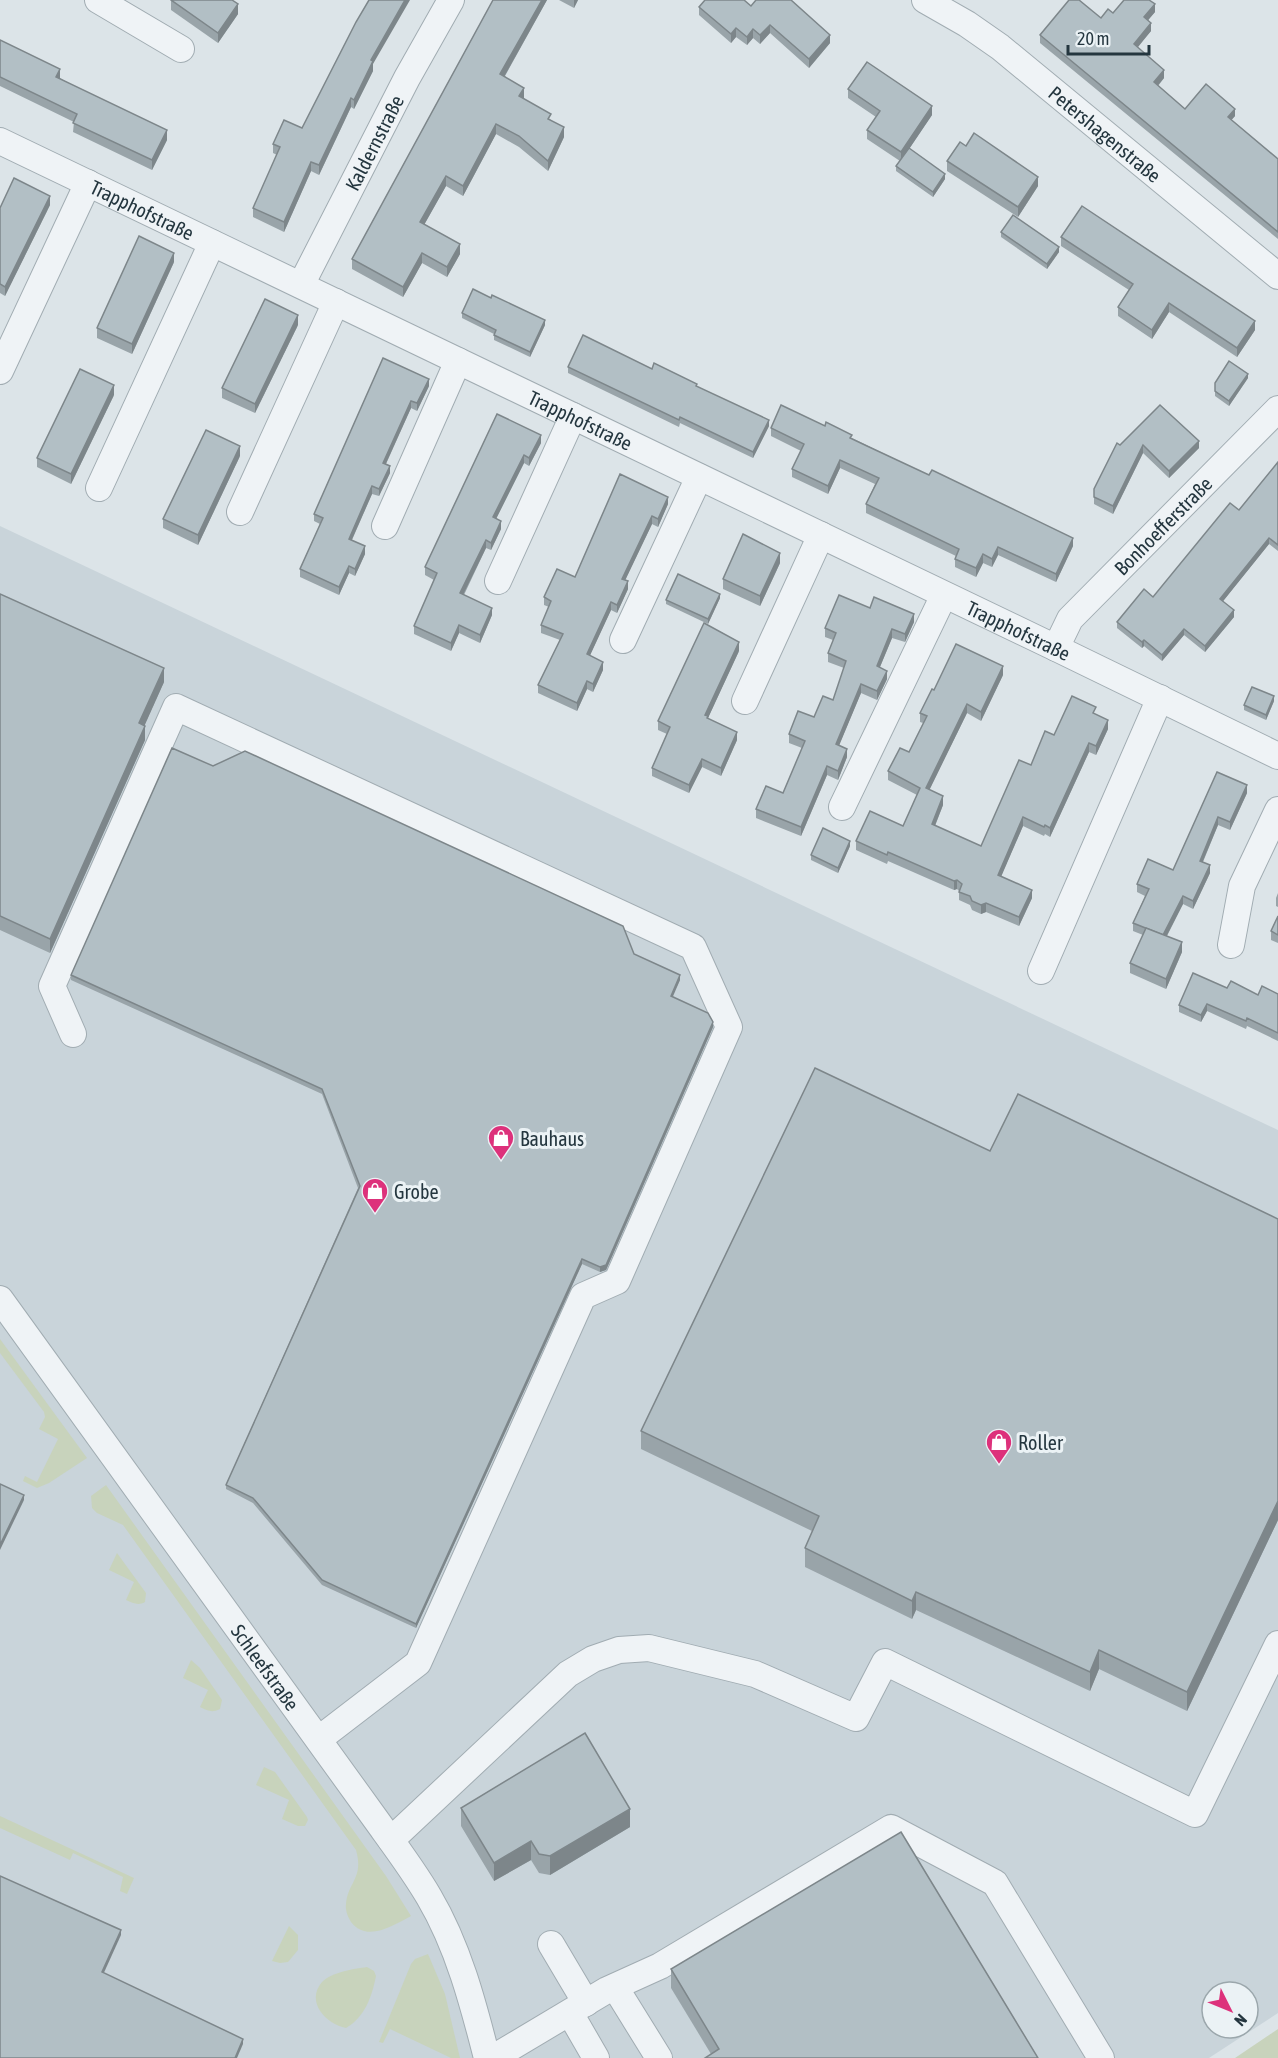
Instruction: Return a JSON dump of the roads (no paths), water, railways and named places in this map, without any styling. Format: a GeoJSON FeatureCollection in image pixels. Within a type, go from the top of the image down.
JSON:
{"type":"FeatureCollection","features":[{"type":"Feature","properties":{"kind":"street"},"geometry":{"type":"LineString","coordinates":[[98,0],[181,49]]}},
{"type":"Feature","properties":{"kind":"street","name":"Kaldernstraße"},"geometry":{"type":"LineString","coordinates":[[301,285],[406,78],[451,0]]}},
{"type":"Feature","properties":{"kind":"street","name":"Petershagenstraße"},"geometry":{"type":"LineString","coordinates":[[925,0],[967,24],[1000,47],[1278,276]]}},
{"type":"Feature","properties":{"kind":"street","name":"Trapphofstraße"},"geometry":{"type":"LineString","coordinates":[[0,141],[1278,756]]}},
{"type":"Feature","properties":{"kind":"street"},"geometry":{"type":"LineString","coordinates":[[0,370],[88,183]]}},
{"type":"Feature","properties":{"kind":"street"},"geometry":{"type":"LineString","coordinates":[[99,488],[212,243]]}},
{"type":"Feature","properties":{"kind":"street"},"geometry":{"type":"LineString","coordinates":[[240,512],[336,302]]}},
{"type":"Feature","properties":{"kind":"street"},"geometry":{"type":"LineString","coordinates":[[385,526],[458,361]]}},
{"type":"Feature","properties":{"kind":"street","name":"Bonhoefferstraße"},"geometry":{"type":"LineString","coordinates":[[1056,648],[1070,620],[1278,409]]}},
{"type":"Feature","properties":{"kind":"street"},"geometry":{"type":"LineString","coordinates":[[498,581],[573,416]]}},
{"type":"Feature","properties":{"kind":"street"},"geometry":{"type":"LineString","coordinates":[[623,640],[699,477]]}},
{"type":"Feature","properties":{"kind":"street"},"geometry":{"type":"LineString","coordinates":[[745,701],[821,535]]}},
{"type":"Feature","properties":{"kind":"street"},"geometry":{"type":"LineString","coordinates":[[842,807],[944,595]]}},
{"type":"Feature","properties":{"kind":"street"},"geometry":{"type":"LineString","coordinates":[[1041,971],[1160,698]]}},
{"type":"Feature","properties":{"kind":"street"},"geometry":{"type":"LineString","coordinates":[[73,1034],[52,986],[176,707],[693,947],[729,1027],[617,1281],[583,1296],[418,1663],[319,1739]]}},
{"type":"Feature","properties":{"kind":"street"},"geometry":{"type":"LineString","coordinates":[[1231,945],[1242,886],[1278,810]]}},
{"type":"Feature","properties":{"kind":"street","name":"Schleefstraße"},"geometry":{"type":"LineString","coordinates":[[0,1299],[319,1739],[429,1898],[444,1928],[466,1985],[487,2058]]}},
{"type":"Feature","properties":{"kind":"street"},"geometry":{"type":"LineString","coordinates":[[391,1840],[568,1674],[593,1659],[619,1650],[649,1648],[755,1674],[856,1718],[885,1662],[1195,1814],[1278,1644]]}},
{"type":"Feature","properties":{"kind":"street"},"geometry":{"type":"LineString","coordinates":[[493,2058],[615,1987],[660,1966],[891,1828],[995,1882],[1101,2058]]}},
{"type":"Feature","properties":{"kind":"street"},"geometry":{"type":"LineString","coordinates":[[551,1944],[596,2058]]}},
{"type":"Feature","properties":{"kind":"street"},"geometry":{"type":"LineString","coordinates":[[615,1987],[659,2058]]}},
{"type":"Feature","properties":{"kind":"place","name":"Bauhaus"},"geometry":{"type":"Point","coordinates":[501,1161]}},
{"type":"Feature","properties":{"kind":"place","name":"Grobe"},"geometry":{"type":"Point","coordinates":[375,1214]}},
{"type":"Feature","properties":{"kind":"place","name":"Roller"},"geometry":{"type":"Point","coordinates":[999,1465]}}]}
